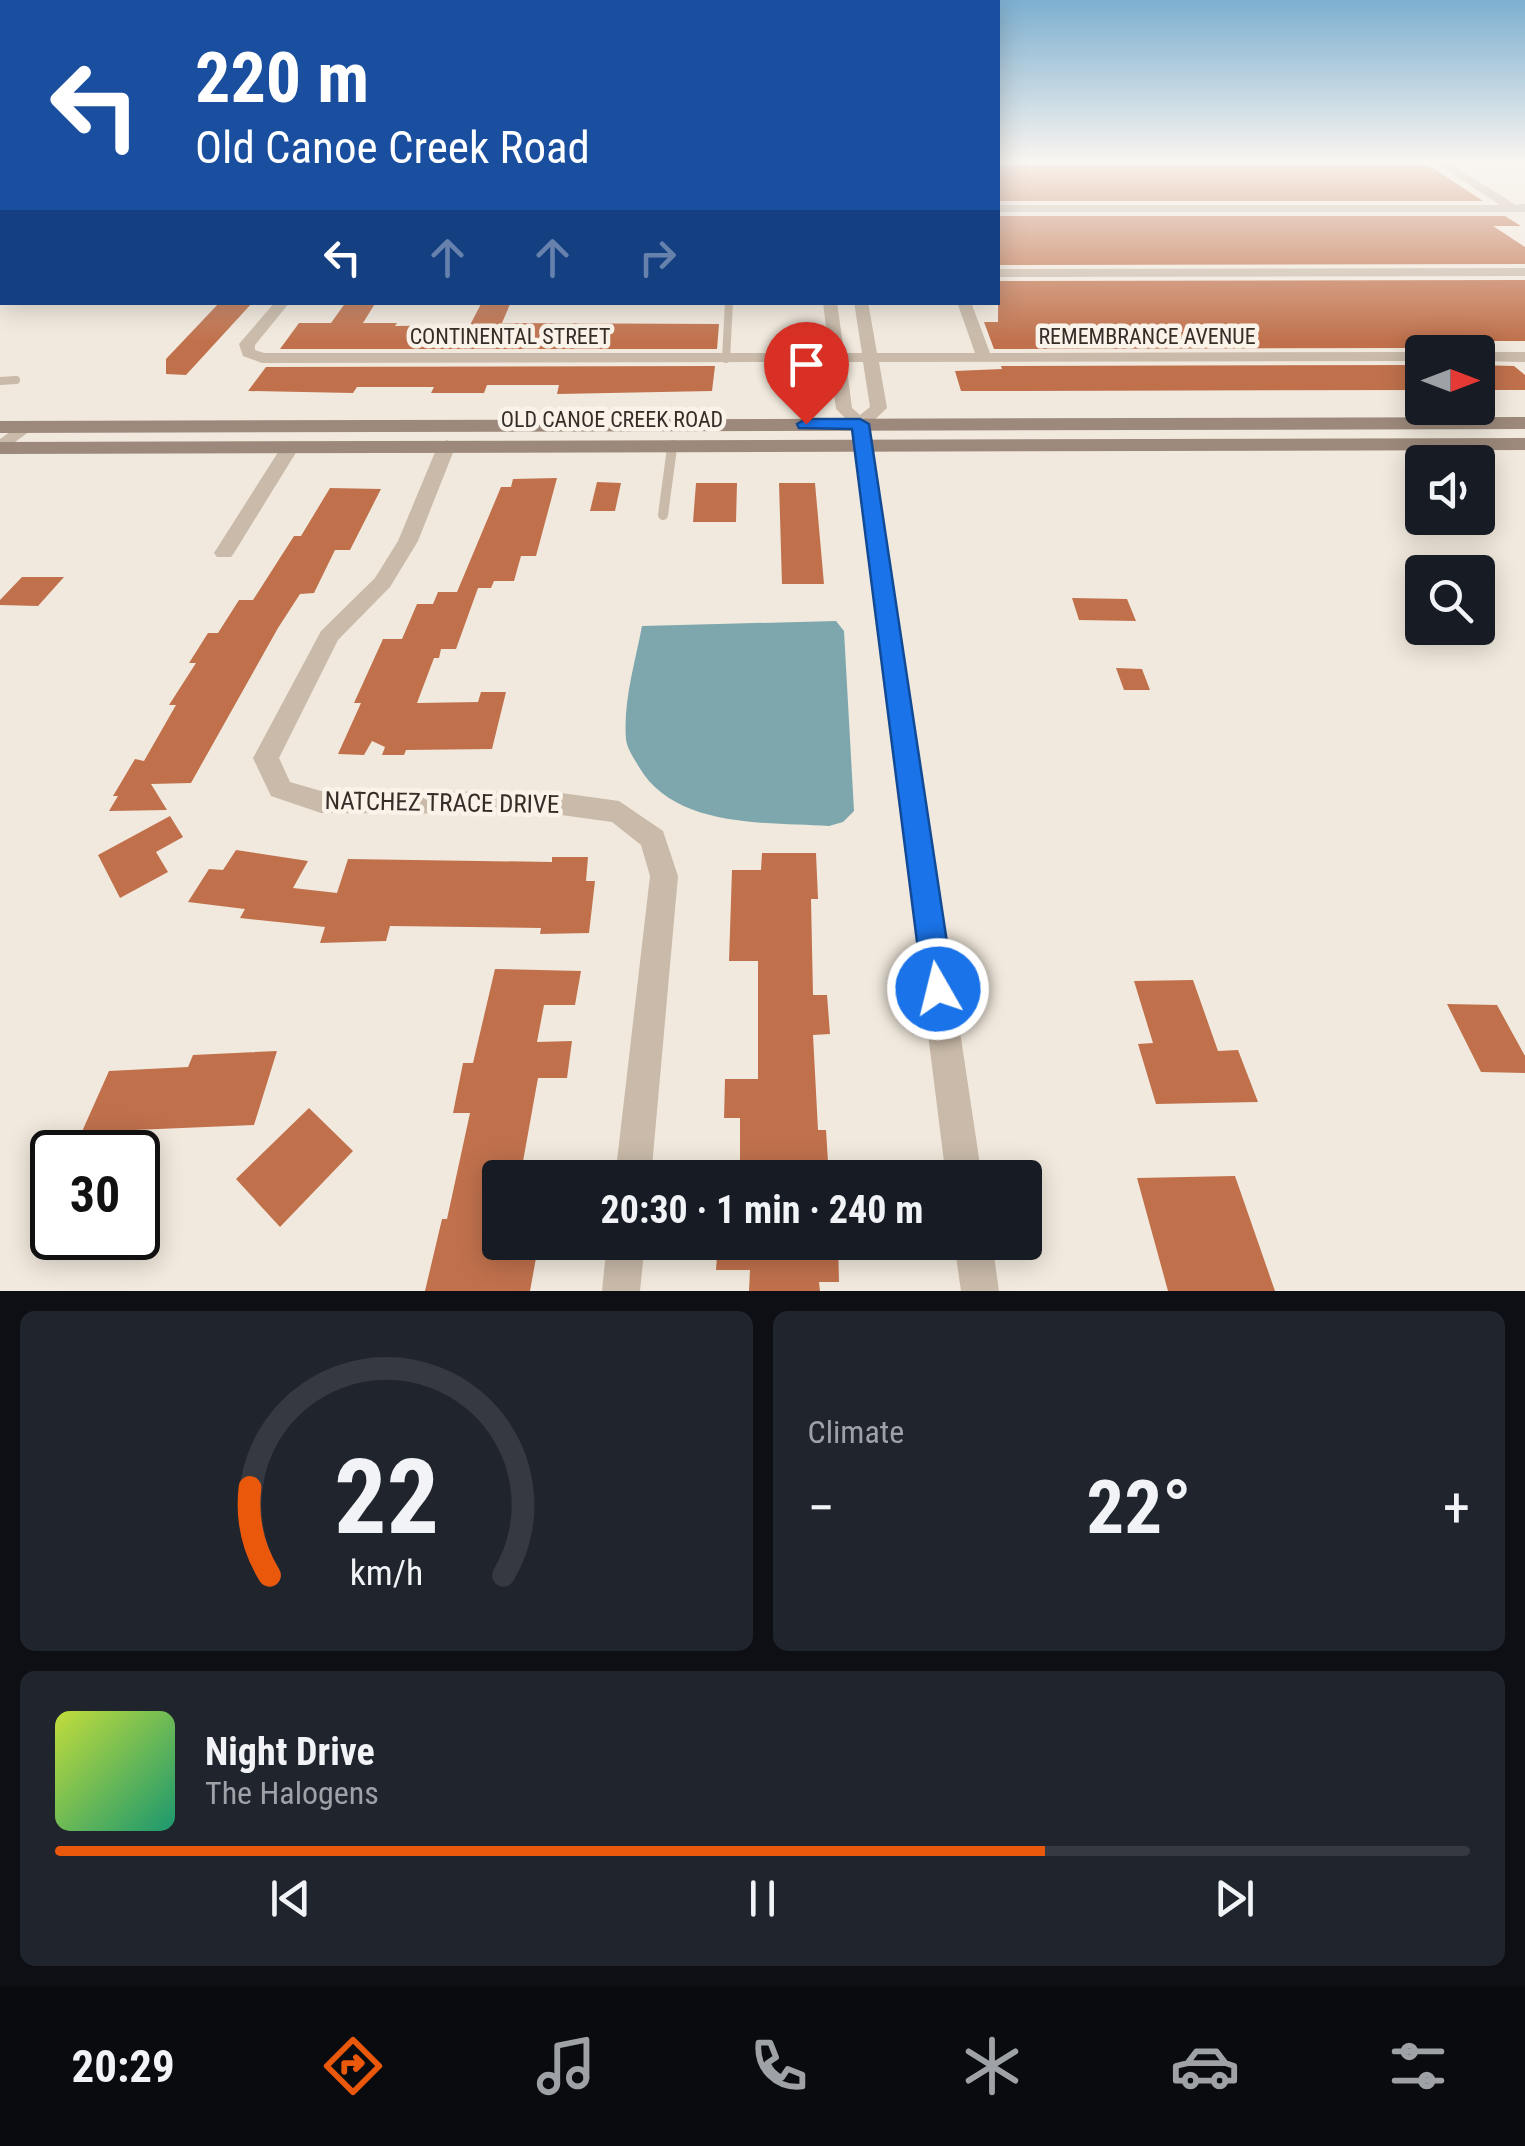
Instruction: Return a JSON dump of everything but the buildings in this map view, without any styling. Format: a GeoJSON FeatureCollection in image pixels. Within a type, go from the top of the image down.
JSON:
{"type":"FeatureCollection","features":[{"type":"Feature","properties":{"kind":"main road","name":"OLD CANOE CREEK ROAD"},"geometry":{"type":"LineString","coordinates":[[0,448],[673,444],[862,433],[1525,423]]}},
{"type":"Feature","properties":{"kind":"main road","name":"OLD CANOE CREEK ROAD"},"geometry":{"type":"LineString","coordinates":[[0,427],[862,433],[1525,444]]}},
{"type":"Feature","properties":{"kind":"street"},"geometry":{"type":"LineString","coordinates":[[1000,273],[1525,272]]}},
{"type":"Feature","properties":{"kind":"street","name":"CONTINENTAL STREET"},"geometry":{"type":"LineString","coordinates":[[280,305],[246,344],[248,353],[282,358],[871,359]]}},
{"type":"Feature","properties":{"kind":"street"},"geometry":{"type":"LineString","coordinates":[[830,305],[844,409],[862,433],[962,1160]]}},
{"type":"Feature","properties":{"kind":"street"},"geometry":{"type":"LineString","coordinates":[[862,305],[879,408],[862,433]]}},
{"type":"Feature","properties":{"kind":"street"},"geometry":{"type":"LineString","coordinates":[[965,305],[985,359]]}},
{"type":"Feature","properties":{"kind":"street","name":"REMEMBRANCE AVENUE"},"geometry":{"type":"LineString","coordinates":[[871,359],[1405,357]]}},
{"type":"Feature","properties":{"kind":"street"},"geometry":{"type":"LineString","coordinates":[[1495,357],[1525,357]]}},
{"type":"Feature","properties":{"kind":"street"},"geometry":{"type":"LineString","coordinates":[[0,448],[24,426]]}},
{"type":"Feature","properties":{"kind":"street","name":"NATCHEZ TRACE DRIVE"},"geometry":{"type":"LineString","coordinates":[[447,445],[408,540],[383,582],[328,636],[266,758],[280,789],[321,802],[554,803],[620,812],[653,839],[664,876],[635,1160]]}},
{"type":"Feature","properties":{"kind":"street"},"geometry":{"type":"LineString","coordinates":[[224,553],[291,446]]}},
{"type":"Feature","properties":{"kind":"street"},"geometry":{"type":"LineString","coordinates":[[621,1291],[624,1260]]}},
{"type":"Feature","properties":{"kind":"street"},"geometry":{"type":"LineString","coordinates":[[976,1260],[980,1291]]}},
{"type":"Feature","properties":{"kind":"lane"},"geometry":{"type":"LineString","coordinates":[[726,359],[729,305]]}},
{"type":"Feature","properties":{"kind":"lane"},"geometry":{"type":"LineString","coordinates":[[0,380],[16,380]]}},
{"type":"Feature","properties":{"kind":"lane"},"geometry":{"type":"LineString","coordinates":[[663,515],[673,444]]}},
{"type":"Feature","properties":{"kind":"water"},"geometry":{"type":"Polygon","coordinates":[[[836,621],[844,631],[854,811],[843,822],[829,826],[725,818],[675,802],[655,787],[639,767],[626,739],[628,697],[642,626],[836,621]]]}},
{"type":"Feature","properties":{"kind":"route"},"geometry":{"type":"LineString","coordinates":[[806,424],[860,424],[938,989]]}}]}
